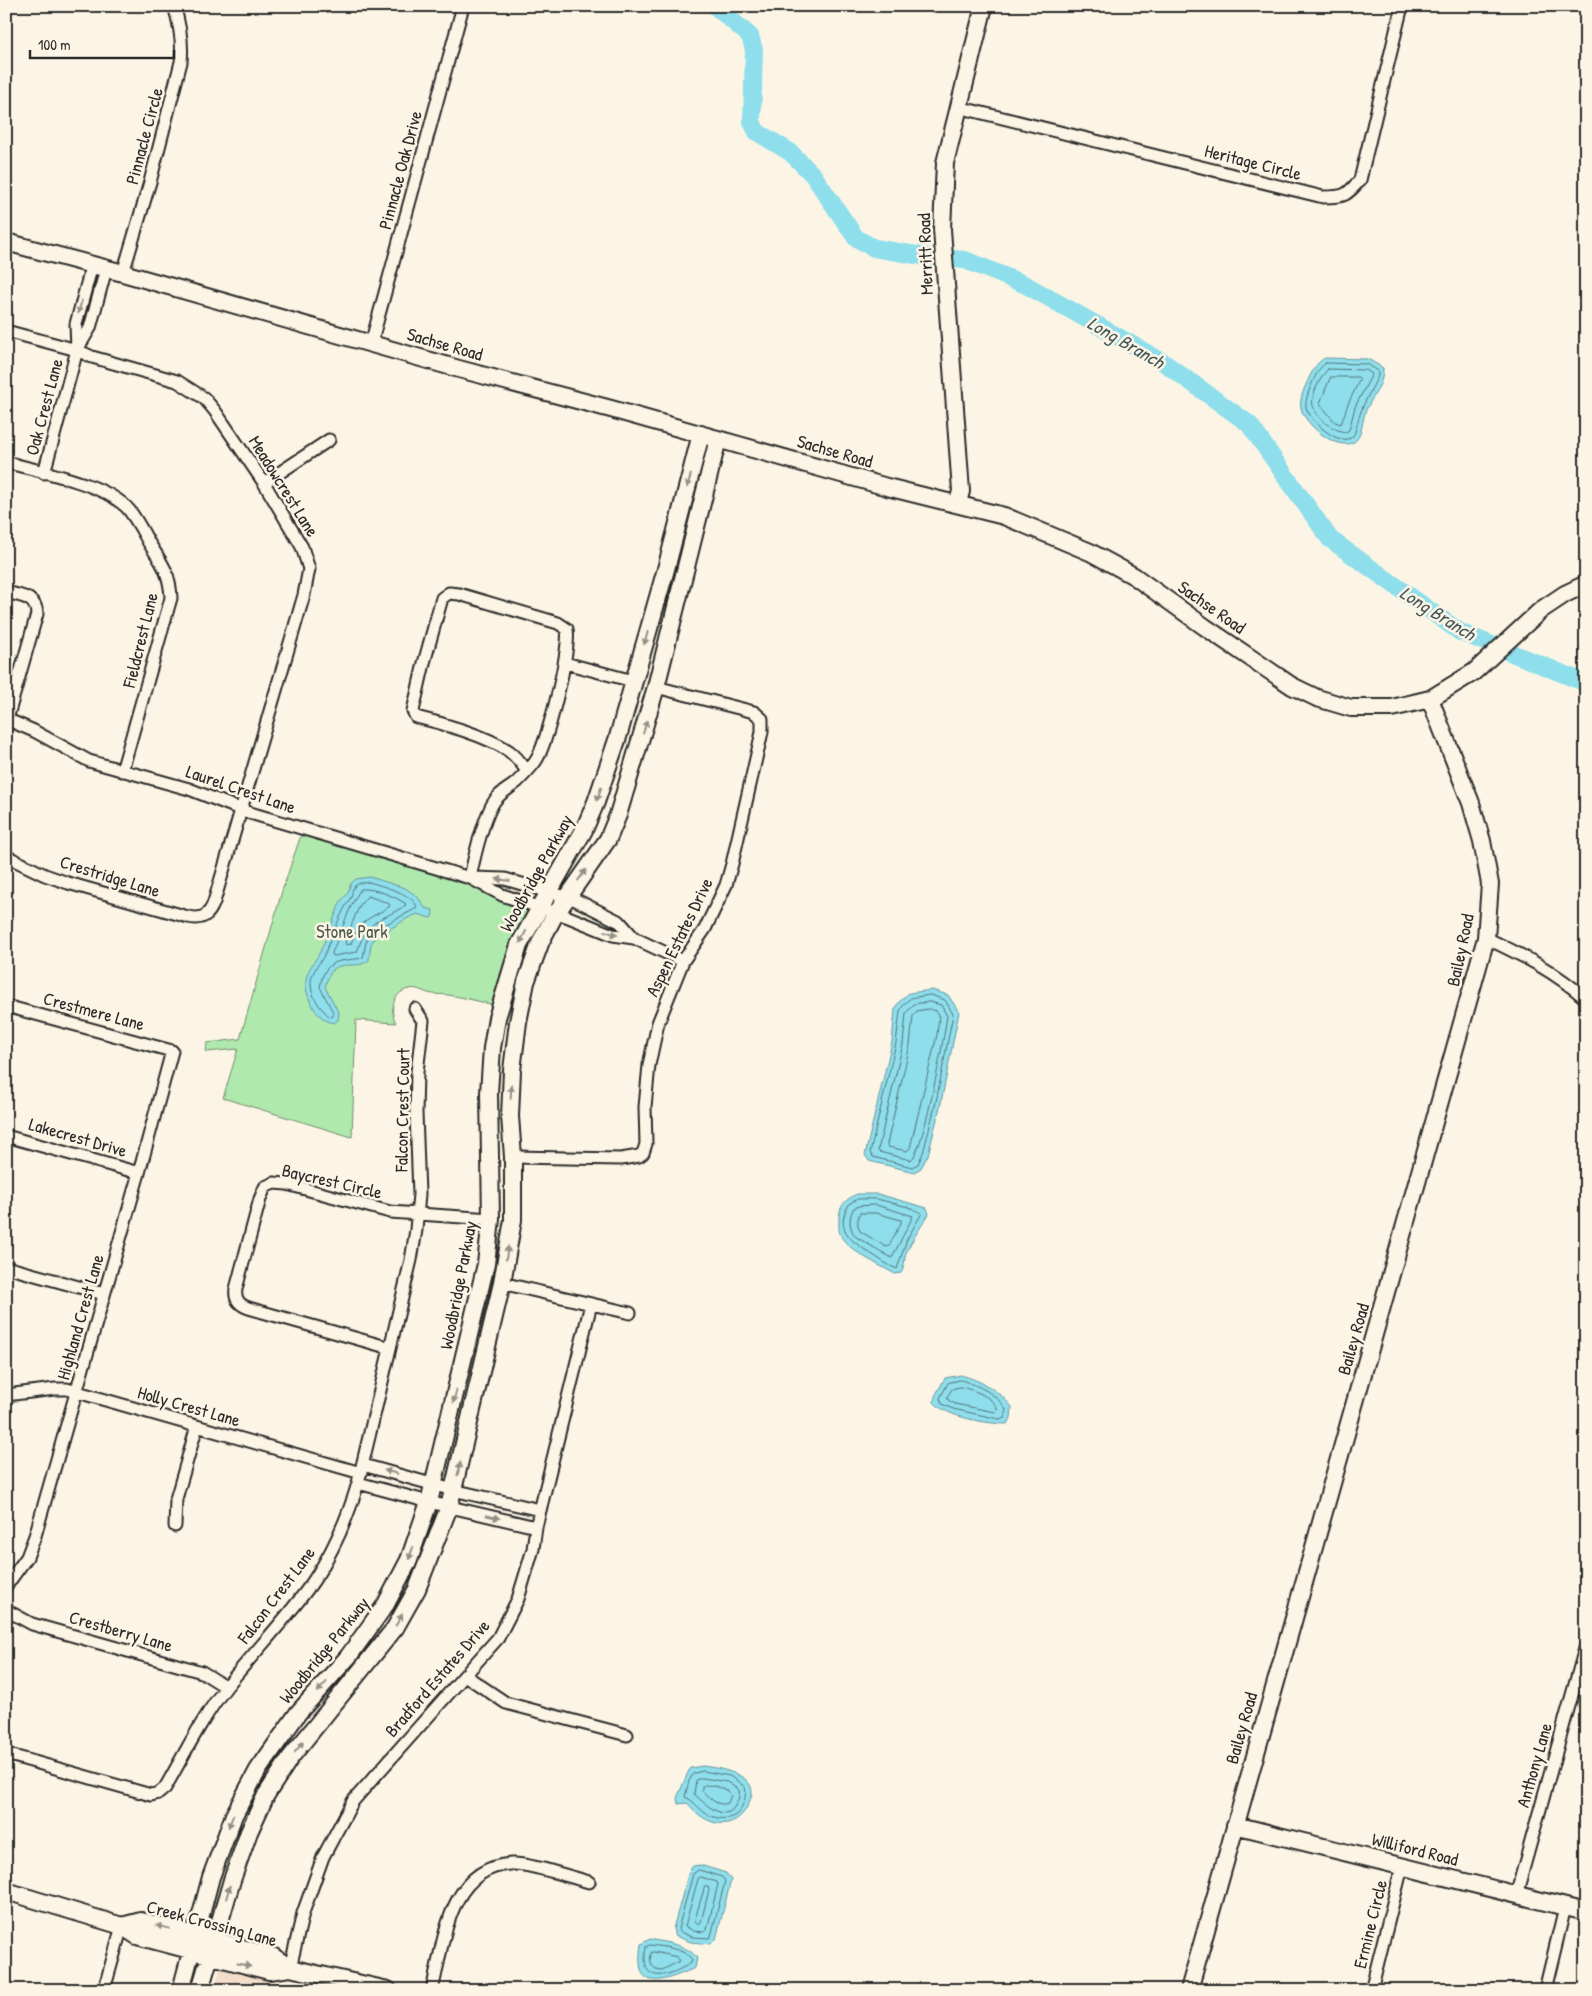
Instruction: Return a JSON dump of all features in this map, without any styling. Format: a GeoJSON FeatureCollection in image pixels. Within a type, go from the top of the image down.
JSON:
{"type":"FeatureCollection","features":[{"type":"Feature","properties":{"kind":"main road","name":"Merritt Road"},"geometry":{"type":"LineString","coordinates":[[958,503],[961,491],[942,229],[945,163],[984,6]]}},
{"type":"Feature","properties":{"kind":"main road","name":"Sachse Road"},"geometry":{"type":"LineString","coordinates":[[6,242],[887,487],[958,503],[1004,516],[1090,552],[1134,576],[1292,686],[1318,698],[1351,708],[1392,708],[1430,699],[1474,672],[1517,630],[1541,610],[1565,594],[1586,584]]}},
{"type":"Feature","properties":{"kind":"main road","name":"Woodbridge Parkway"},"geometry":{"type":"LineString","coordinates":[[181,1990],[211,1877],[234,1815],[258,1770],[298,1713],[348,1658],[386,1604],[409,1560],[429,1502],[483,1274],[491,1219],[490,1093],[492,1048],[497,1018],[519,945],[584,830],[596,802],[618,737],[666,569],[701,434]]}},
{"type":"Feature","properties":{"kind":"main road","name":"Woodbridge Parkway"},"geometry":{"type":"LineString","coordinates":[[200,1990],[232,1880],[246,1840],[266,1795],[290,1758],[395,1628],[417,1589],[449,1507],[502,1283],[513,1220],[513,1157],[510,1116],[512,1070],[518,1022],[526,982],[541,941],[556,912],[608,839],[631,776],[656,687],[718,439]]}},
{"type":"Feature","properties":{"kind":"main road","name":"Bailey Road"},"geometry":{"type":"LineString","coordinates":[[1189,1990],[1486,938],[1490,884],[1482,841],[1471,803],[1430,699]]}},
{"type":"Feature","properties":{"kind":"main road","name":"Williford Road"},"geometry":{"type":"LineString","coordinates":[[1235,1825],[1586,1912]]}},
{"type":"Feature","properties":{"kind":"main road","name":"Creek Crossing Lane"},"geometry":{"type":"LineString","coordinates":[[6,1891],[122,1926],[141,1921],[194,1943],[210,1956],[269,1971],[290,1968],[388,1990]]}},
{"type":"Feature","properties":{"kind":"main road","name":"Creek Crossing Lane"},"geometry":{"type":"LineString","coordinates":[[194,1943],[214,1940],[274,1957],[290,1968]]}},
{"type":"Feature","properties":{"kind":"street","name":"Pinnacle Circle"},"geometry":{"type":"LineString","coordinates":[[123,273],[152,174],[181,62],[183,45],[180,24],[174,6]]}},
{"type":"Feature","properties":{"kind":"street","name":"Pinnacle Oak Drive"},"geometry":{"type":"LineString","coordinates":[[371,344],[463,6]]}},
{"type":"Feature","properties":{"kind":"street","name":"Heritage Circle"},"geometry":{"type":"LineString","coordinates":[[958,106],[1323,197],[1338,197],[1349,194],[1360,180],[1402,6]]}},
{"type":"Feature","properties":{"kind":"street","name":"Oak Crest Lane"},"geometry":{"type":"LineString","coordinates":[[44,473],[77,350],[90,328],[99,267]]}},
{"type":"Feature","properties":{"kind":"street","name":"Meadowcrest Lane"},"geometry":{"type":"LineString","coordinates":[[6,331],[77,350],[92,357],[177,381],[204,398],[264,483],[302,547],[308,569],[304,595],[212,909],[206,916]]}},
{"type":"Feature","properties":{"kind":"street"},"geometry":{"type":"LineString","coordinates":[[264,483],[329,440]]}},
{"type":"Feature","properties":{"kind":"street","name":"Fieldcrest Lane"},"geometry":{"type":"LineString","coordinates":[[6,462],[94,487],[113,496],[128,510],[162,562],[171,580],[171,598],[122,771]]}},
{"type":"Feature","properties":{"kind":"street"},"geometry":{"type":"LineString","coordinates":[[6,592],[32,600],[37,614],[7,719]]}},
{"type":"Feature","properties":{"kind":"street"},"geometry":{"type":"LineString","coordinates":[[470,878],[482,828],[491,806],[498,795],[517,782],[527,771],[536,761],[565,663],[569,638],[567,629],[558,623],[459,594],[449,593],[442,598],[413,711],[416,717],[459,729],[507,750],[519,759],[527,771]]}},
{"type":"Feature","properties":{"kind":"street"},"geometry":{"type":"LineString","coordinates":[[565,663],[633,681]]}},
{"type":"Feature","properties":{"kind":"street","name":"Aspen Estates Drive"},"geometry":{"type":"LineString","coordinates":[[513,1157],[621,1159],[639,1156],[643,1153],[646,1144],[645,1107],[652,1046],[658,1023],[683,961],[705,929],[726,885],[763,725],[762,719],[754,712],[656,687]]}},
{"type":"Feature","properties":{"kind":"street","name":"Laurel Crest Lane"},"geometry":{"type":"LineString","coordinates":[[7,719],[34,731],[89,761],[189,789],[241,810],[470,878],[502,895],[556,912],[613,935],[634,938]]}},
{"type":"Feature","properties":{"kind":"street","name":"Crestridge Lane"},"geometry":{"type":"LineString","coordinates":[[6,856],[45,875],[68,883],[188,917],[201,918],[206,916]]}},
{"type":"Feature","properties":{"kind":"street","name":"Laurel Crest Lane"},"geometry":{"type":"LineString","coordinates":[[470,878],[505,879],[567,897],[620,922],[634,938]]}},
{"type":"Feature","properties":{"kind":"street"},"geometry":{"type":"LineString","coordinates":[[634,938],[683,961]]}},
{"type":"Feature","properties":{"kind":"street"},"geometry":{"type":"LineString","coordinates":[[1486,938],[1533,960],[1566,981],[1586,999]]}},
{"type":"Feature","properties":{"kind":"street","name":"Crestmere Lane"},"geometry":{"type":"LineString","coordinates":[[6,1006],[172,1051]]}},
{"type":"Feature","properties":{"kind":"street","name":"Falcon Crest Court"},"geometry":{"type":"LineString","coordinates":[[415,1009],[422,1021],[416,1132],[420,1194],[418,1214]]}},
{"type":"Feature","properties":{"kind":"street","name":"Highland Crest Lane"},"geometry":{"type":"LineString","coordinates":[[6,1586],[27,1556],[35,1536],[140,1173],[172,1051]]}},
{"type":"Feature","properties":{"kind":"street","name":"Lakecrest Drive"},"geometry":{"type":"LineString","coordinates":[[6,1136],[140,1173]]}},
{"type":"Feature","properties":{"kind":"street","name":"Baycrest Circle"},"geometry":{"type":"LineString","coordinates":[[390,1348],[245,1307],[236,1299],[236,1290],[260,1199],[265,1187],[269,1184],[287,1184],[377,1210],[491,1219]]}},
{"type":"Feature","properties":{"kind":"street","name":"Falcon Crest Lane"},"geometry":{"type":"LineString","coordinates":[[6,1754],[151,1795],[159,1793],[165,1788],[195,1732],[226,1687],[313,1581],[341,1532],[361,1473],[414,1245],[418,1214]]}},
{"type":"Feature","properties":{"kind":"street"},"geometry":{"type":"LineString","coordinates":[[6,1267],[104,1294]]}},
{"type":"Feature","properties":{"kind":"street"},"geometry":{"type":"LineString","coordinates":[[502,1283],[630,1313]]}},
{"type":"Feature","properties":{"kind":"street","name":"Bradford Estates Drive"},"geometry":{"type":"LineString","coordinates":[[290,1968],[303,1913],[323,1857],[353,1801],[498,1638],[518,1599],[533,1549],[540,1510],[591,1304]]}},
{"type":"Feature","properties":{"kind":"street","name":"Holly Crest Lane"},"geometry":{"type":"LineString","coordinates":[[6,1395],[55,1389],[76,1392],[361,1473],[429,1502],[536,1527]]}},
{"type":"Feature","properties":{"kind":"street"},"geometry":{"type":"LineString","coordinates":[[175,1526],[176,1499],[197,1426]]}},
{"type":"Feature","properties":{"kind":"street","name":"Holly Crest Lane"},"geometry":{"type":"LineString","coordinates":[[361,1473],[433,1484],[540,1510]]}},
{"type":"Feature","properties":{"kind":"street","name":"Crestberry Lane"},"geometry":{"type":"LineString","coordinates":[[6,1610],[32,1624],[202,1672],[226,1687]]}},
{"type":"Feature","properties":{"kind":"street","name":"Anthony Lane"},"geometry":{"type":"LineString","coordinates":[[1516,1895],[1586,1645]]}},
{"type":"Feature","properties":{"kind":"street"},"geometry":{"type":"LineString","coordinates":[[466,1676],[506,1703],[627,1736]]}},
{"type":"Feature","properties":{"kind":"street"},"geometry":{"type":"LineString","coordinates":[[432,1990],[450,1914],[465,1887],[485,1871],[511,1864],[590,1882]]}},
{"type":"Feature","properties":{"kind":"street","name":"Ermine Circle"},"geometry":{"type":"LineString","coordinates":[[1371,1990],[1402,1867]]}},
{"type":"Feature","properties":{"kind":"street"},"geometry":{"type":"LineString","coordinates":[[1545,1990],[1565,1907]]}},
{"type":"Feature","properties":{"kind":"street"},"geometry":{"type":"LineString","coordinates":[[104,1990],[122,1926]]}},
{"type":"Feature","properties":{"kind":"shaded area"},"geometry":{"type":"Polygon","coordinates":[[[221,1968],[286,1986],[316,1990],[213,1990],[221,1968]]]}},
{"type":"Feature","properties":{"kind":"green space","name":"Stone Park"},"geometry":{"type":"Polygon","coordinates":[[[301,835],[474,884],[526,909],[527,913],[495,1005],[454,996],[430,994],[412,989],[399,994],[394,1002],[393,1013],[396,1023],[356,1020],[352,1137],[223,1098],[238,1049],[206,1052],[207,1043],[240,1039],[282,891],[301,835]]]}},
{"type":"Feature","properties":{"kind":"water"},"geometry":{"type":"Polygon","coordinates":[[[1325,358],[1368,359],[1383,368],[1382,379],[1366,410],[1361,432],[1354,442],[1347,444],[1331,440],[1322,435],[1303,414],[1301,404],[1304,389],[1317,364],[1325,358]]]}},
{"type":"Feature","properties":{"kind":"water"},"geometry":{"type":"Polygon","coordinates":[[[370,877],[405,888],[417,896],[425,908],[433,910],[432,917],[418,914],[377,934],[371,944],[369,960],[357,965],[344,965],[333,970],[325,987],[339,1013],[338,1020],[334,1023],[322,1018],[313,1007],[307,993],[306,979],[351,884],[356,879],[370,877]]]}},
{"type":"Feature","properties":{"kind":"water"},"geometry":{"type":"Polygon","coordinates":[[[932,990],[948,995],[959,1012],[941,1103],[928,1155],[921,1168],[914,1172],[869,1161],[865,1155],[892,1042],[895,1009],[900,1001],[909,993],[932,990]]]}},
{"type":"Feature","properties":{"kind":"water"},"geometry":{"type":"Polygon","coordinates":[[[857,1194],[878,1194],[927,1208],[929,1214],[908,1248],[901,1273],[895,1274],[865,1257],[850,1247],[841,1236],[839,1232],[839,1217],[842,1206],[847,1200],[857,1194]]]}},
{"type":"Feature","properties":{"kind":"water"},"geometry":{"type":"Polygon","coordinates":[[[961,1375],[989,1387],[1007,1401],[1012,1407],[1011,1418],[1007,1424],[990,1423],[957,1416],[934,1402],[935,1396],[945,1378],[961,1375]]]}},
{"type":"Feature","properties":{"kind":"water"},"geometry":{"type":"Polygon","coordinates":[[[703,1766],[717,1768],[741,1776],[751,1787],[752,1795],[748,1805],[745,1811],[735,1820],[717,1823],[700,1815],[687,1803],[678,1804],[677,1798],[690,1768],[703,1766]]]}},
{"type":"Feature","properties":{"kind":"water"},"geometry":{"type":"Polygon","coordinates":[[[700,1865],[726,1873],[731,1880],[716,1939],[711,1944],[691,1942],[675,1936],[673,1929],[689,1871],[693,1866],[700,1865]]]}},
{"type":"Feature","properties":{"kind":"water"},"geometry":{"type":"Polygon","coordinates":[[[650,1939],[676,1945],[693,1953],[697,1958],[695,1968],[662,1980],[646,1978],[642,1972],[640,1960],[641,1944],[650,1939]]]}},
{"type":"Feature","properties":{"kind":"waterway","name":"Long Branch"},"geometry":{"type":"LineString","coordinates":[[715,6],[750,36],[754,50],[752,122],[757,132],[790,152],[813,175],[856,238],[874,248],[928,257],[965,260],[1026,285],[1163,362],[1249,424],[1330,539],[1460,632],[1586,683]]}}]}
